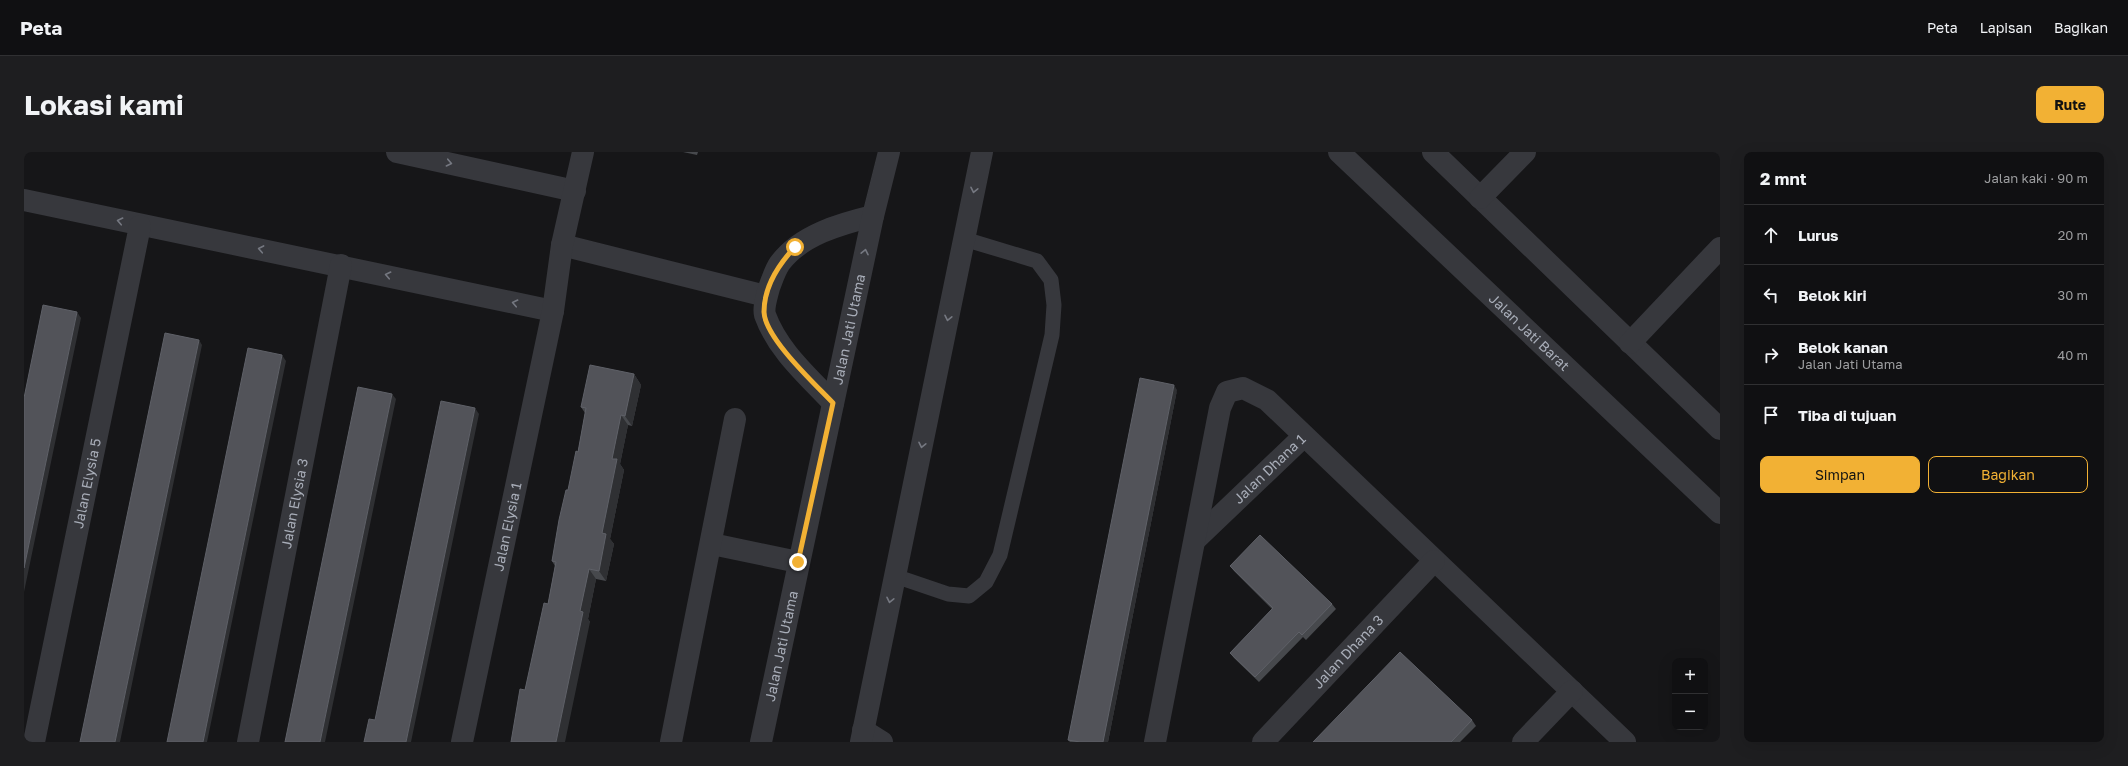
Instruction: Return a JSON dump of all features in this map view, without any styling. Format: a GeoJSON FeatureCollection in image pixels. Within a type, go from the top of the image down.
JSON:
{"type":"FeatureCollection","features":[{"type":"Feature","properties":{"kind":"street"},"geometry":{"type":"LineString","coordinates":[[397,152],[575,191]]}},
{"type":"Feature","properties":{"kind":"street","name":"Jalan Elysia 1"},"geometry":{"type":"LineString","coordinates":[[462,742],[553,311],[562,245],[583,152]]}},
{"type":"Feature","properties":{"kind":"street","name":"Jalan Jati Utama"},"geometry":{"type":"LineString","coordinates":[[760,742],[873,216],[889,152]]}},
{"type":"Feature","properties":{"kind":"street"},"geometry":{"type":"LineString","coordinates":[[882,742],[862,736],[982,152]]}},
{"type":"Feature","properties":{"kind":"street","name":"Jalan Jati Barat"},"geometry":{"type":"LineString","coordinates":[[1339,152],[1720,513]]}},
{"type":"Feature","properties":{"kind":"street"},"geometry":{"type":"LineString","coordinates":[[1433,152],[1720,429]]}},
{"type":"Feature","properties":{"kind":"street"},"geometry":{"type":"LineString","coordinates":[[1480,198],[1525,152]]}},
{"type":"Feature","properties":{"kind":"street"},"geometry":{"type":"LineString","coordinates":[[24,200],[140,226],[341,265],[553,311]]}},
{"type":"Feature","properties":{"kind":"street"},"geometry":{"type":"LineString","coordinates":[[833,403],[781,347],[772,332],[764,313],[766,296],[779,264],[795,247],[837,225],[873,216]]}},
{"type":"Feature","properties":{"kind":"street","name":"Jalan Elysia 5"},"geometry":{"type":"LineString","coordinates":[[34,742],[140,226]]}},
{"type":"Feature","properties":{"kind":"street"},"geometry":{"type":"LineString","coordinates":[[562,245],[766,296]]}},
{"type":"Feature","properties":{"kind":"street"},"geometry":{"type":"LineString","coordinates":[[1630,343],[1720,248]]}},
{"type":"Feature","properties":{"kind":"street","name":"Jalan Elysia 3"},"geometry":{"type":"LineString","coordinates":[[248,742],[341,265]]}},
{"type":"Feature","properties":{"kind":"street","name":"Jalan Dhana 1"},"geometry":{"type":"LineString","coordinates":[[1155,742],[1194,540],[1220,408],[1227,392],[1243,388],[1266,400],[1304,436],[1194,540]]}},
{"type":"Feature","properties":{"kind":"street"},"geometry":{"type":"LineString","coordinates":[[671,742],[712,544],[735,419]]}},
{"type":"Feature","properties":{"kind":"street"},"geometry":{"type":"LineString","coordinates":[[1304,436],[1625,742]]}},
{"type":"Feature","properties":{"kind":"street"},"geometry":{"type":"LineString","coordinates":[[712,544],[798,562]]}},
{"type":"Feature","properties":{"kind":"street","name":"Jalan Dhana 3"},"geometry":{"type":"LineString","coordinates":[[1263,742],[1434,561]]}},
{"type":"Feature","properties":{"kind":"street"},"geometry":{"type":"LineString","coordinates":[[1523,742],[1572,691]]}},
{"type":"Feature","properties":{"kind":"lane"},"geometry":{"type":"LineString","coordinates":[[895,576],[948,594],[969,596],[986,582],[1000,555],[1052,335],[1054,305],[1051,280],[1037,261],[964,239]]}},
{"type":"Feature","properties":{"kind":"building"},"geometry":{"type":"Polygon","coordinates":[[[43,305],[77,312],[24,568],[24,398],[43,305]]]}},
{"type":"Feature","properties":{"kind":"building"},"geometry":{"type":"Polygon","coordinates":[[[165,333],[199,340],[115,742],[80,742],[165,333]]]}},
{"type":"Feature","properties":{"kind":"building"},"geometry":{"type":"Polygon","coordinates":[[[248,348],[282,355],[203,742],[167,742],[248,348]]]}},
{"type":"Feature","properties":{"kind":"building"},"geometry":{"type":"Polygon","coordinates":[[[590,365],[634,374],[625,416],[621,415],[612,459],[617,459],[602,533],[606,534],[599,571],[589,569],[580,611],[583,612],[556,742],[511,742],[520,689],[525,690],[544,603],[548,604],[556,562],[552,561],[559,520],[566,490],[568,490],[576,451],[578,452],[586,408],[581,407],[590,365]]]}},
{"type":"Feature","properties":{"kind":"building"},"geometry":{"type":"Polygon","coordinates":[[[1140,378],[1174,385],[1103,742],[1080,742],[1068,740],[1140,378]]]}},
{"type":"Feature","properties":{"kind":"building"},"geometry":{"type":"Polygon","coordinates":[[[358,387],[392,394],[320,742],[285,742],[358,387]]]}},
{"type":"Feature","properties":{"kind":"building"},"geometry":{"type":"Polygon","coordinates":[[[441,401],[475,408],[406,742],[364,742],[369,719],[375,720],[441,401]]]}},
{"type":"Feature","properties":{"kind":"building"},"geometry":{"type":"Polygon","coordinates":[[[1260,535],[1332,604],[1302,635],[1299,632],[1255,677],[1230,653],[1273,608],[1230,566],[1260,535]]]}},
{"type":"Feature","properties":{"kind":"building"},"geometry":{"type":"Polygon","coordinates":[[[1400,652],[1472,720],[1451,742],[1313,742],[1400,652]]]}},
{"type":"Feature","properties":{"kind":"route"},"geometry":{"type":"LineString","coordinates":[[795,247],[779,264],[766,296],[764,313],[772,332],[785,352],[833,403],[798,562]]}}]}
